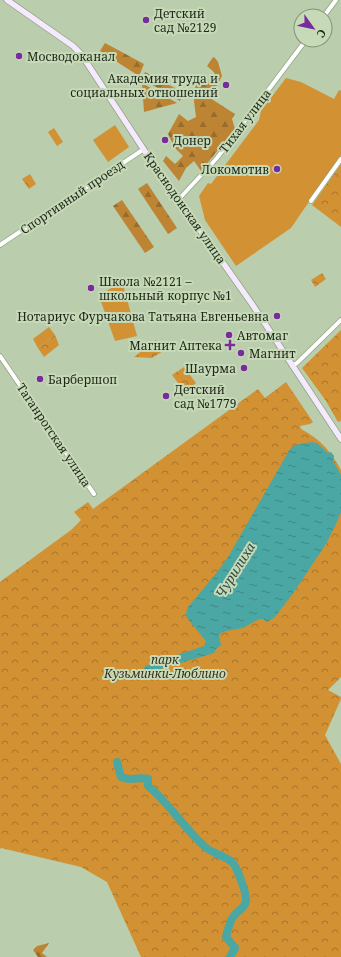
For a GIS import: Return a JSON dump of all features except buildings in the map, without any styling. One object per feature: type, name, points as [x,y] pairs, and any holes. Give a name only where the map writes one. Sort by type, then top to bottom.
[{"type":"main road","name":"Краснодонская улица","points":[[7,0],[78,50],[341,439]]},
{"type":"street","name":"Тихая улица","points":[[179,199],[217,158],[300,48]]},
{"type":"street","name":"Спортивный проезд","points":[[0,245],[144,149]]},
{"type":"street","points":[[311,201],[341,159]]},
{"type":"street","points":[[292,366],[297,363],[341,320]]},
{"type":"street","name":"Таганрогская улица","points":[[0,356],[94,494]]},
{"type":"green space","points":[[105,43],[144,64],[139,76],[100,51]]},
{"type":"green space","points":[[213,57],[218,62],[222,76],[210,98],[235,114],[232,119],[235,129],[201,171],[194,161],[186,168],[179,181],[163,161],[166,156],[175,164],[183,156],[175,148],[168,134],[179,114],[188,121],[196,117],[194,98],[195,87],[203,82],[210,82],[215,73],[207,66]]},
{"type":"green space","points":[[145,72],[184,93],[180,101],[142,79]]},
{"type":"green space","name":"Локомотив","points":[[286,78],[301,82],[334,99],[339,90],[341,91],[341,155],[291,228],[236,266],[205,220],[199,196],[208,183],[211,184],[259,120],[261,111]]},
{"type":"green space","points":[[142,83],[177,103],[144,112]]},
{"type":"green space","points":[[115,125],[129,147],[108,162],[93,140]]},
{"type":"green space","points":[[54,128],[63,142],[57,146],[48,132]]},
{"type":"green space","points":[[341,164],[341,227],[312,205]]},
{"type":"green space","points":[[30,174],[36,184],[29,189],[22,179]]},
{"type":"green space","points":[[147,183],[177,228],[168,234],[138,189]]},
{"type":"green space","points":[[122,200],[154,247],[145,253],[113,206]]},
{"type":"green space","points":[[322,273],[326,279],[315,287],[311,280]]},
{"type":"green space","points":[[122,281],[137,336],[115,341],[99,296]]},
{"type":"green space","points":[[49,327],[55,335],[38,348],[33,339]]},
{"type":"green space","points":[[341,330],[341,421],[338,422],[326,401],[302,368]]},
{"type":"green space","points":[[55,335],[59,345],[44,357],[38,348]]},
{"type":"green space","points":[[156,340],[163,351],[152,358],[134,357]]},
{"type":"green space","points":[[184,367],[196,383],[185,392],[172,375]]},
{"type":"green space","name":"парк Кузьминки-Люблино","points":[[286,382],[313,422],[300,426],[301,429],[314,437],[324,446],[341,470],[341,677],[328,690],[341,697],[341,699],[325,735],[341,764],[341,957],[141,957],[107,882],[81,867],[0,849],[0,582],[71,530],[81,520],[74,512],[88,502],[93,509],[258,389],[265,398]]},
{"type":"green space","points":[[49,943],[42,953],[47,957],[38,957],[33,950],[37,946]]},
{"type":"water","points":[[311,442],[317,443],[328,453],[331,452],[334,456],[333,461],[341,475],[341,512],[326,544],[294,592],[275,617],[267,622],[263,619],[259,619],[243,628],[221,633],[219,636],[221,645],[214,653],[147,673],[144,669],[145,666],[204,646],[206,641],[187,618],[186,613],[188,607],[228,557],[290,449],[295,445]]},
{"type":"waterway","name":"Чурилиха","points":[[117,762],[121,777],[129,779],[148,779],[148,786],[163,800],[197,839],[207,849],[230,860],[235,866],[243,887],[246,901],[244,906],[230,922],[226,937],[235,948],[230,957]]},
{"type":"place","name":"Детский сад №2129","points":[[146,20]]},
{"type":"place","name":"Мосводоканал","points":[[19,56]]},
{"type":"place","name":"Академия труда и социальных отношений","points":[[226,85]]},
{"type":"place","name":"Донер","points":[[165,140]]},
{"type":"place","name":"Локомотив","points":[[277,169]]},
{"type":"place","name":"Школа №2121 – школьный корпус №1","points":[[91,288]]},
{"type":"place","name":"Нотариус Фурчакова Татьяна Евгеньевна","points":[[277,316]]},
{"type":"place","name":"Автомаг","points":[[229,335]]},
{"type":"place","name":"Магнит Аптека","points":[[230,345]]},
{"type":"place","name":"Магнит","points":[[241,353]]},
{"type":"place","name":"Шаурма","points":[[244,368]]},
{"type":"place","name":"Барбершоп","points":[[40,379]]},
{"type":"place","name":"Детский сад №1779","points":[[166,396]]}]
